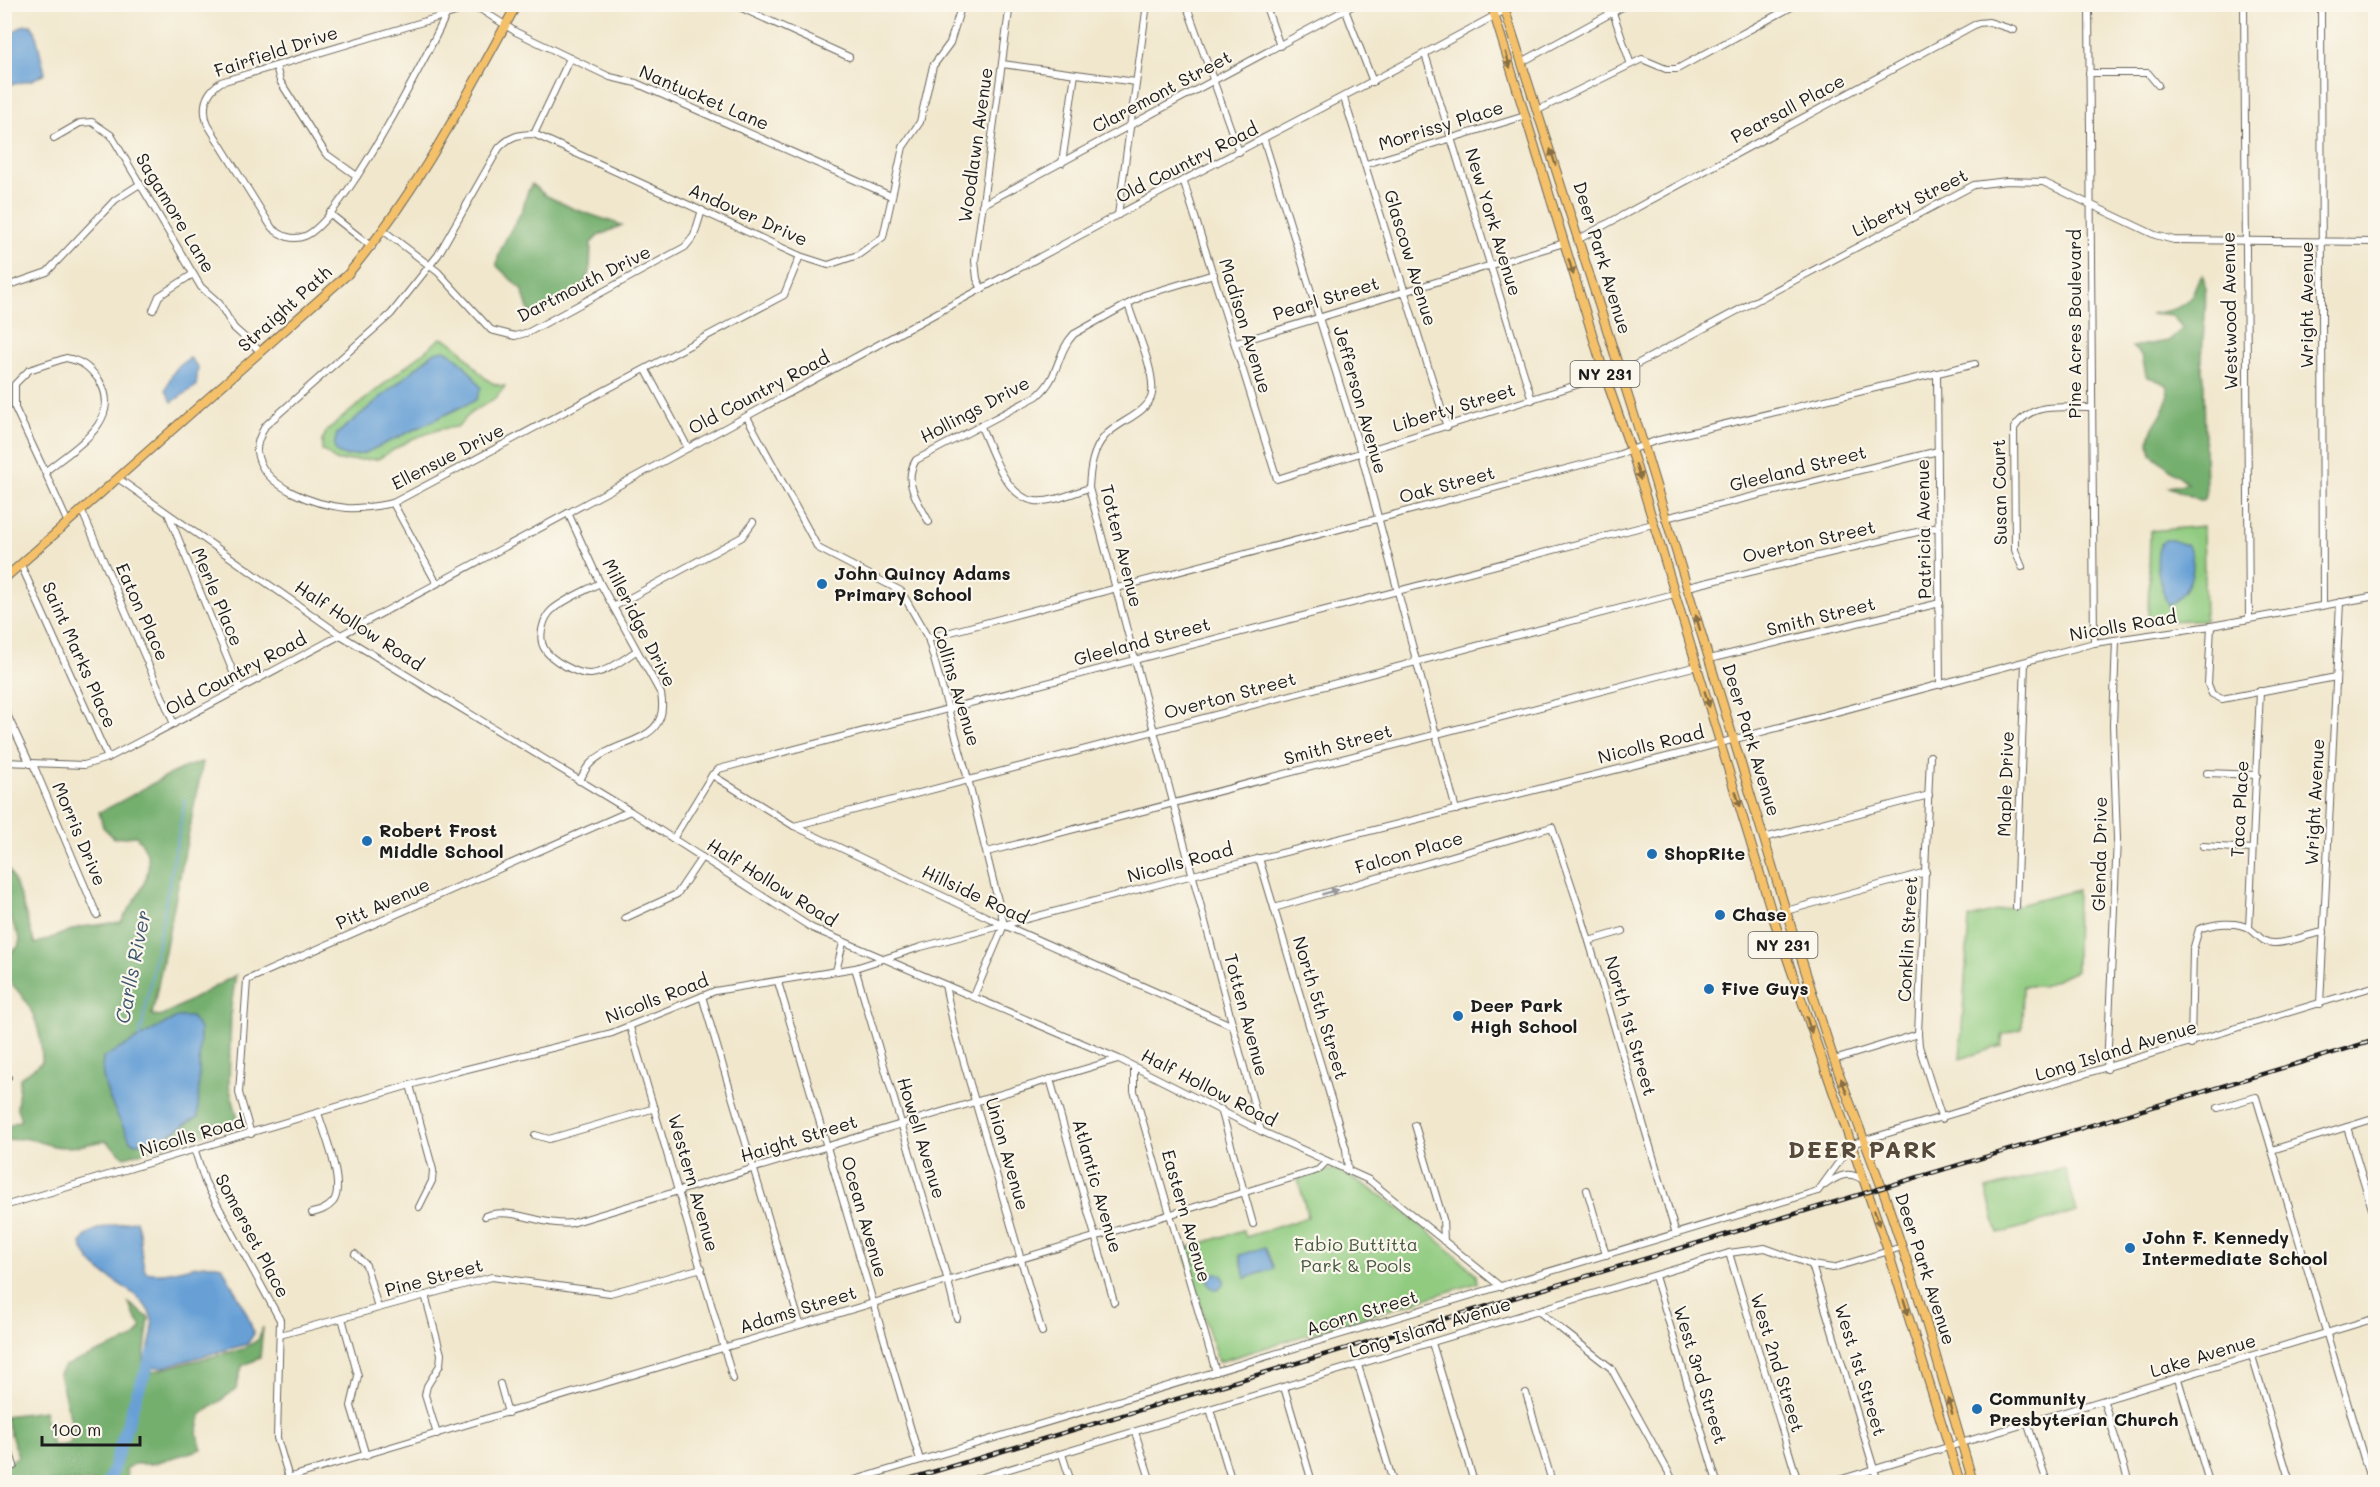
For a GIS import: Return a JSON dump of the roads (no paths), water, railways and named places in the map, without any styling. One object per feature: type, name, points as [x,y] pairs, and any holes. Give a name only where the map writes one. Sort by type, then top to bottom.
[{"type":"main road","name":"Straight Path","points":[[4,579],[348,274],[384,231],[421,176],[518,4]]},
{"type":"main road","name":"Deer Park Avenue","points":[[1491,4],[1605,376],[1632,450],[1674,594],[1821,1063],[1852,1144],[1888,1251],[1960,1482]]},
{"type":"main road","name":"Deer Park Avenue","points":[[1504,7],[1644,446],[1810,987],[1902,1247],[1973,1482]]},
{"type":"main road","points":[[1791,968],[1810,987]]},
{"type":"street","points":[[733,4],[849,57]]},
{"type":"street","name":"Andover Drive","points":[[534,134],[801,256],[828,265],[858,255],[883,237],[903,147],[920,122],[933,66],[950,44],[962,4]]},
{"type":"street","name":"Woodlawn Avenue","points":[[982,288],[977,279],[975,261],[1010,4]]},
{"type":"street","points":[[1118,215],[1147,6],[1121,4]]},
{"type":"street","points":[[1186,4],[1239,152]]},
{"type":"street","points":[[1265,4],[1280,46]]},
{"type":"street","name":"Claremont Street","points":[[982,205],[1280,46],[1344,7],[1356,4]]},
{"type":"street","name":"Old Country Road","points":[[4,762],[84,765],[108,758],[342,636],[436,582],[747,417],[1118,215],[1344,98],[1495,15],[1504,7],[1516,4]]},
{"type":"street","points":[[1610,4],[1630,62]]},
{"type":"street","points":[[1522,62],[1628,4]]},
{"type":"street","points":[[1538,110],[1630,62],[1642,59],[1666,69],[1677,69],[1797,4]]},
{"type":"street","name":"Pine Acres Boulevard","points":[[2089,4],[2090,408],[2094,643]]},
{"type":"street","name":"Westwood Avenue","points":[[2244,4],[2249,618]]},
{"type":"street","name":"Wright Avenue","points":[[2321,4],[2323,605]]},
{"type":"street","points":[[1344,7],[1373,82]]},
{"type":"street","name":"Fairfield Drive","points":[[446,15],[357,176],[329,213],[314,231],[304,237],[292,238],[281,235],[272,228],[203,113],[205,100],[212,88],[220,82],[276,66],[446,15],[470,8],[480,9],[506,26]]},
{"type":"street","name":"Pearsall Place","points":[[1579,239],[1978,23],[1989,22],[2014,30]]},
{"type":"street","name":"Nantucket Lane","points":[[506,26],[610,77],[636,83],[891,196]]},
{"type":"street","name":"New York Avenue","points":[[1425,54],[1532,400]]},
{"type":"street","points":[[430,266],[507,139],[520,134],[534,134],[570,58]]},
{"type":"street","points":[[1002,64],[1136,82]]},
{"type":"street","points":[[276,66],[280,81],[326,154],[357,176]]},
{"type":"street","points":[[2089,73],[2148,73],[2158,85]]},
{"type":"street","points":[[1062,163],[1075,74]]},
{"type":"street","name":"Glascow Avenue","points":[[1344,98],[1447,427]]},
{"type":"street","name":"Morrissy Place","points":[[1366,164],[1525,116]]},
{"type":"street","name":"Sagamore Lane","points":[[54,138],[80,123],[92,122],[103,127],[193,274],[219,303],[234,328],[261,351]]},
{"type":"street","name":"Jefferson Avenue","points":[[1264,140],[1361,453],[1456,810]]},
{"type":"street","name":"Liberty Street","points":[[1620,373],[1974,185],[2007,181],[2043,182],[2155,235],[2174,240],[2376,242]]},
{"type":"street","name":"Madison Avenue","points":[[1184,182],[1277,479]]},
{"type":"street","points":[[4,287],[47,272],[115,200],[140,184]]},
{"type":"street","name":"Dartmouth Drive","points":[[384,231],[430,266],[491,330],[515,336],[538,327],[685,247],[694,236],[702,210]]},
{"type":"street","points":[[329,213],[372,247]]},
{"type":"street","name":"Pearl Street","points":[[1236,343],[1564,243]]},
{"type":"street","name":"Ellensue Drive","points":[[430,266],[391,314],[265,426],[258,440],[257,452],[262,468],[289,490],[308,499],[348,508],[370,508],[393,503],[784,295],[801,256]]},
{"type":"street","points":[[153,310],[159,296],[193,274]]},
{"type":"street","name":"Hollings Drive","points":[[929,522],[909,483],[909,471],[916,459],[1037,396],[1048,386],[1067,341],[1074,334],[1144,295],[1214,274]]},
{"type":"street","name":"Totten Avenue","points":[[1128,304],[1152,379],[1152,396],[1146,407],[1119,423],[1103,437],[1094,453],[1089,488],[1262,1131]]},
{"type":"street","points":[[45,472],[103,422],[107,394],[87,365],[77,360],[66,358],[29,370],[15,384],[15,408],[68,524]]},
{"type":"street","name":"Oak Street","points":[[928,638],[1644,446],[1975,364]]},
{"type":"street","points":[[646,370],[688,448]]},
{"type":"street","name":"Patricia Avenue","points":[[1937,373],[1940,685]]},
{"type":"street","name":"Liberty Street","points":[[1277,479],[1605,376]]},
{"type":"street","name":"Susan Court","points":[[2022,567],[2014,550],[2014,428],[2022,416],[2038,408],[2090,408]]},
{"type":"street","name":"Collins Avenue","points":[[747,417],[818,548],[901,591],[928,638],[968,779],[1004,926]]},
{"type":"street","points":[[980,425],[1009,483],[1024,498],[1036,501],[1047,500],[1089,488]]},
{"type":"street","name":"Gleeland Street","points":[[1665,518],[1938,450]]},
{"type":"street","name":"Half Hollow Road","points":[[119,479],[342,636],[630,811],[812,928],[1119,1059],[1262,1131],[1348,1169],[1368,1180],[1501,1287]]},
{"type":"street","points":[[393,503],[436,582]]},
{"type":"street","name":"Eaton Place","points":[[82,512],[174,724]]},
{"type":"street","name":"Milleridge Drive","points":[[568,513],[600,583],[615,606],[636,651],[661,694],[663,707],[660,721],[653,731],[599,758],[590,765],[579,781]]},
{"type":"street","name":"Merle Place","points":[[168,515],[240,689]]},
{"type":"street","points":[[615,606],[742,537],[753,522]]},
{"type":"street","name":"Gleeland Street","points":[[712,775],[719,769],[1653,524]]},
{"type":"street","name":"Overton Street","points":[[1688,587],[1938,527]]},
{"type":"street","name":"Saint Marks Place","points":[[21,565],[108,758]]},
{"type":"street","points":[[600,583],[551,610],[543,624],[541,639],[544,649],[579,673],[590,674],[601,671],[636,651]]},
{"type":"street","name":"Overton Street","points":[[794,826],[1674,594]]},
{"type":"street","name":"Nicolls Road","points":[[4,1206],[195,1151],[410,1085],[630,1027],[702,996],[855,968],[1193,875],[1734,740],[2094,643],[2211,626],[2376,596]]},
{"type":"street","name":"Wright Avenue","points":[[2320,1004],[2340,602]]},
{"type":"street","name":"Smith Street","points":[[1709,659],[1940,603]]},
{"type":"street","points":[[2211,626],[2208,684],[2212,694],[2222,699],[2336,677]]},
{"type":"street","name":"Glenda Drive","points":[[2107,1069],[2118,839],[2114,725],[2115,640]]},
{"type":"street","name":"Maple Drive","points":[[2016,907],[2025,663]]},
{"type":"street","name":"Smith Street","points":[[987,852],[1697,666]]},
{"type":"street","name":"Taca Place","points":[[2249,928],[2260,691]]},
{"type":"street","name":"Morris Drive","points":[[4,708],[97,915]]},
{"type":"street","name":"Conklin Street","points":[[1930,756],[1918,1034],[1919,1046],[1942,1119]]},
{"type":"street","points":[[2206,773],[2257,775]]},
{"type":"street","points":[[673,839],[712,775]]},
{"type":"street","name":"Hillside Road","points":[[712,775],[794,826],[1004,926],[1233,1026]]},
{"type":"street","points":[[1764,838],[1929,795]]},
{"type":"street","name":"Pitt Avenue","points":[[251,1134],[239,1093],[247,980],[630,811]]},
{"type":"street","name":"Falcon Place","points":[[1274,908],[1552,827]]},
{"type":"street","name":"North 1st Street","points":[[1552,827],[1589,941],[1676,1234]]},
{"type":"street","points":[[2203,846],[2252,849]]},
{"type":"street","points":[[625,918],[677,894],[702,857]]},
{"type":"street","name":"North 5th Street","points":[[1259,858],[1346,1149],[1348,1169]]},
{"type":"street","points":[[1786,911],[1926,872]]},
{"type":"street","points":[[2191,1044],[2193,950],[2199,929],[2222,924],[2249,928],[2265,942],[2276,944],[2324,932]]},
{"type":"street","points":[[974,996],[1004,926]]},
{"type":"street","points":[[1589,941],[1623,931]]},
{"type":"street","points":[[836,971],[843,943]]},
{"type":"street","name":"Howell Avenue","points":[[855,968],[957,1318]]},
{"type":"street","name":"Ocean Avenue","points":[[778,982],[920,1460]]},
{"type":"street","name":"Union Avenue","points":[[945,985],[948,1005],[1042,1332]]},
{"type":"street","name":"Long Island Avenue","points":[[1864,1141],[2191,1044],[2376,986]]},
{"type":"street","points":[[702,996],[800,1324]]},
{"type":"street","name":"Western Avenue","points":[[630,1027],[734,1379]]},
{"type":"street","points":[[1834,1060],[1918,1034]]},
{"type":"street","name":"Haight Street","points":[[486,1216],[504,1213],[560,1225],[1119,1059]]},
{"type":"street","name":"Eastern Avenue","points":[[1134,1067],[1134,1091],[1216,1372]]},
{"type":"street","points":[[4,1070],[6,1077]]},
{"type":"street","name":"Atlantic Avenue","points":[[1050,1079],[1114,1302]]},
{"type":"street","points":[[410,1085],[433,1170],[432,1181],[419,1207]]},
{"type":"street","points":[[2218,1108],[2256,1097],[2371,1482]]},
{"type":"street","points":[[535,1135],[549,1138],[655,1108]]},
{"type":"street","points":[[1221,1109],[1253,1224]]},
{"type":"street","points":[[312,1213],[325,1209],[335,1200],[337,1188],[335,1167],[318,1113]]},
{"type":"street","points":[[2272,1150],[2376,1118]]},
{"type":"street","points":[[1415,1125],[1443,1219],[1444,1241]]},
{"type":"street","points":[[2347,1127],[2376,1222]]},
{"type":"street","points":[[1818,1191],[1852,1144],[1864,1141]]},
{"type":"street","name":"Somerset Place","points":[[195,1151],[204,1182],[280,1320],[277,1438],[289,1478]]},
{"type":"street","name":"Adams Street","points":[[274,1482],[1318,1170],[1327,1161]]},
{"type":"street","name":"Acorn Street","points":[[848,1482],[1818,1191],[1843,1175],[1855,1175],[1864,1181]]},
{"type":"street","points":[[1587,1190],[1606,1255]]},
{"type":"street","name":"Long Island Avenue","points":[[966,1482],[1729,1253],[1765,1248],[1812,1266],[1833,1268],[1902,1247]]},
{"type":"street","name":"West 2nd Street","points":[[1729,1253],[1798,1482]]},
{"type":"street","points":[[355,1254],[366,1264],[378,1308]]},
{"type":"street","name":"West 1st Street","points":[[1812,1266],[1878,1482]]},
{"type":"street","name":"Pine Street","points":[[280,1335],[492,1277],[610,1293],[702,1268]]},
{"type":"street","name":"West 3rd Street","points":[[1655,1276],[1717,1482]]},
{"type":"street","points":[[425,1295],[441,1354],[440,1365],[427,1386],[425,1395],[437,1434]]},
{"type":"street","points":[[1538,1311],[1611,1368],[1674,1482]]},
{"type":"street","points":[[342,1318],[358,1376],[351,1406],[366,1456]]},
{"type":"street","name":"Lake Avenue","points":[[1832,1482],[2028,1425],[2376,1318]]},
{"type":"street","points":[[1432,1343],[1474,1482]]},
{"type":"street","points":[[2252,1356],[2290,1482]]},
{"type":"street","points":[[1358,1365],[1393,1482]]},
{"type":"street","points":[[2178,1379],[2209,1482]]},
{"type":"street","points":[[500,1384],[508,1413]]},
{"type":"street","points":[[1284,1388],[1312,1482]]},
{"type":"street","points":[[1526,1393],[1552,1482]]},
{"type":"street","points":[[2104,1402],[2129,1482]]},
{"type":"street","points":[[1210,1409],[1232,1482]]},
{"type":"street","points":[[2028,1425],[2047,1482]]},
{"type":"street","points":[[1135,1432],[1151,1482]]},
{"type":"street","points":[[4,1434],[14,1466]]},
{"type":"street","points":[[1062,1454],[1071,1482]]},
{"type":"street","points":[[992,1475],[994,1482]]},
{"type":"water","points":[[25,25],[31,25],[35,31],[45,73],[32,80],[5,86],[5,36]]},
{"type":"water","points":[[444,350],[460,361],[478,383],[481,388],[476,400],[363,454],[345,456],[337,453],[334,446],[337,434],[435,352]]},
{"type":"water","points":[[190,358],[198,367],[196,386],[172,402],[166,390],[169,380],[174,371]]},
{"type":"water","points":[[2165,540],[2188,546],[2193,563],[2187,587],[2168,606],[2160,582],[2157,562],[2160,546]]},
{"type":"water","points":[[177,1017],[191,1017],[200,1029],[198,1117],[166,1136],[150,1142],[131,1142],[106,1090],[102,1068],[103,1058]]},
{"type":"water","points":[[136,1220],[146,1272],[165,1273],[203,1265],[222,1266],[247,1314],[254,1334],[247,1344],[163,1367],[148,1367],[151,1316],[136,1296],[94,1265],[86,1255],[81,1243],[91,1232],[98,1229]]},
{"type":"water","points":[[1265,1247],[1274,1269],[1245,1278],[1240,1255]]},
{"type":"water","points":[[1216,1273],[1222,1275],[1224,1281],[1222,1287],[1216,1289],[1210,1287],[1208,1281],[1210,1275]]},
{"type":"waterway","name":"Carlls River","points":[[139,1042],[185,800]]},
{"type":"waterway","name":"Carlls River","points":[[109,1482],[137,1393],[153,1353]]},
{"type":"railway","points":[[899,1482],[2376,1040]]},
{"type":"place","name":"John Quincy Adams Primary School","points":[[822,584]]},
{"type":"place","name":"Robert Frost Middle School","points":[[367,841]]},
{"type":"place","name":"ShopRite","points":[[1652,854]]},
{"type":"place","name":"Chase","points":[[1720,915]]},
{"type":"place","name":"Five Guys","points":[[1709,989]]},
{"type":"place","name":"Deer Park High School","points":[[1458,1016]]},
{"type":"place","name":"John F. Kennedy Intermediate School","points":[[2130,1248]]},
{"type":"place","name":"Community Presbyterian Church","points":[[1977,1409]]},
{"type":"district","name":"DEER PARK","points":[[1863,1150]]},
{"type":"park label","name":"Fabio Buttitta Park & Pools","points":[[1356,1255]]}]
